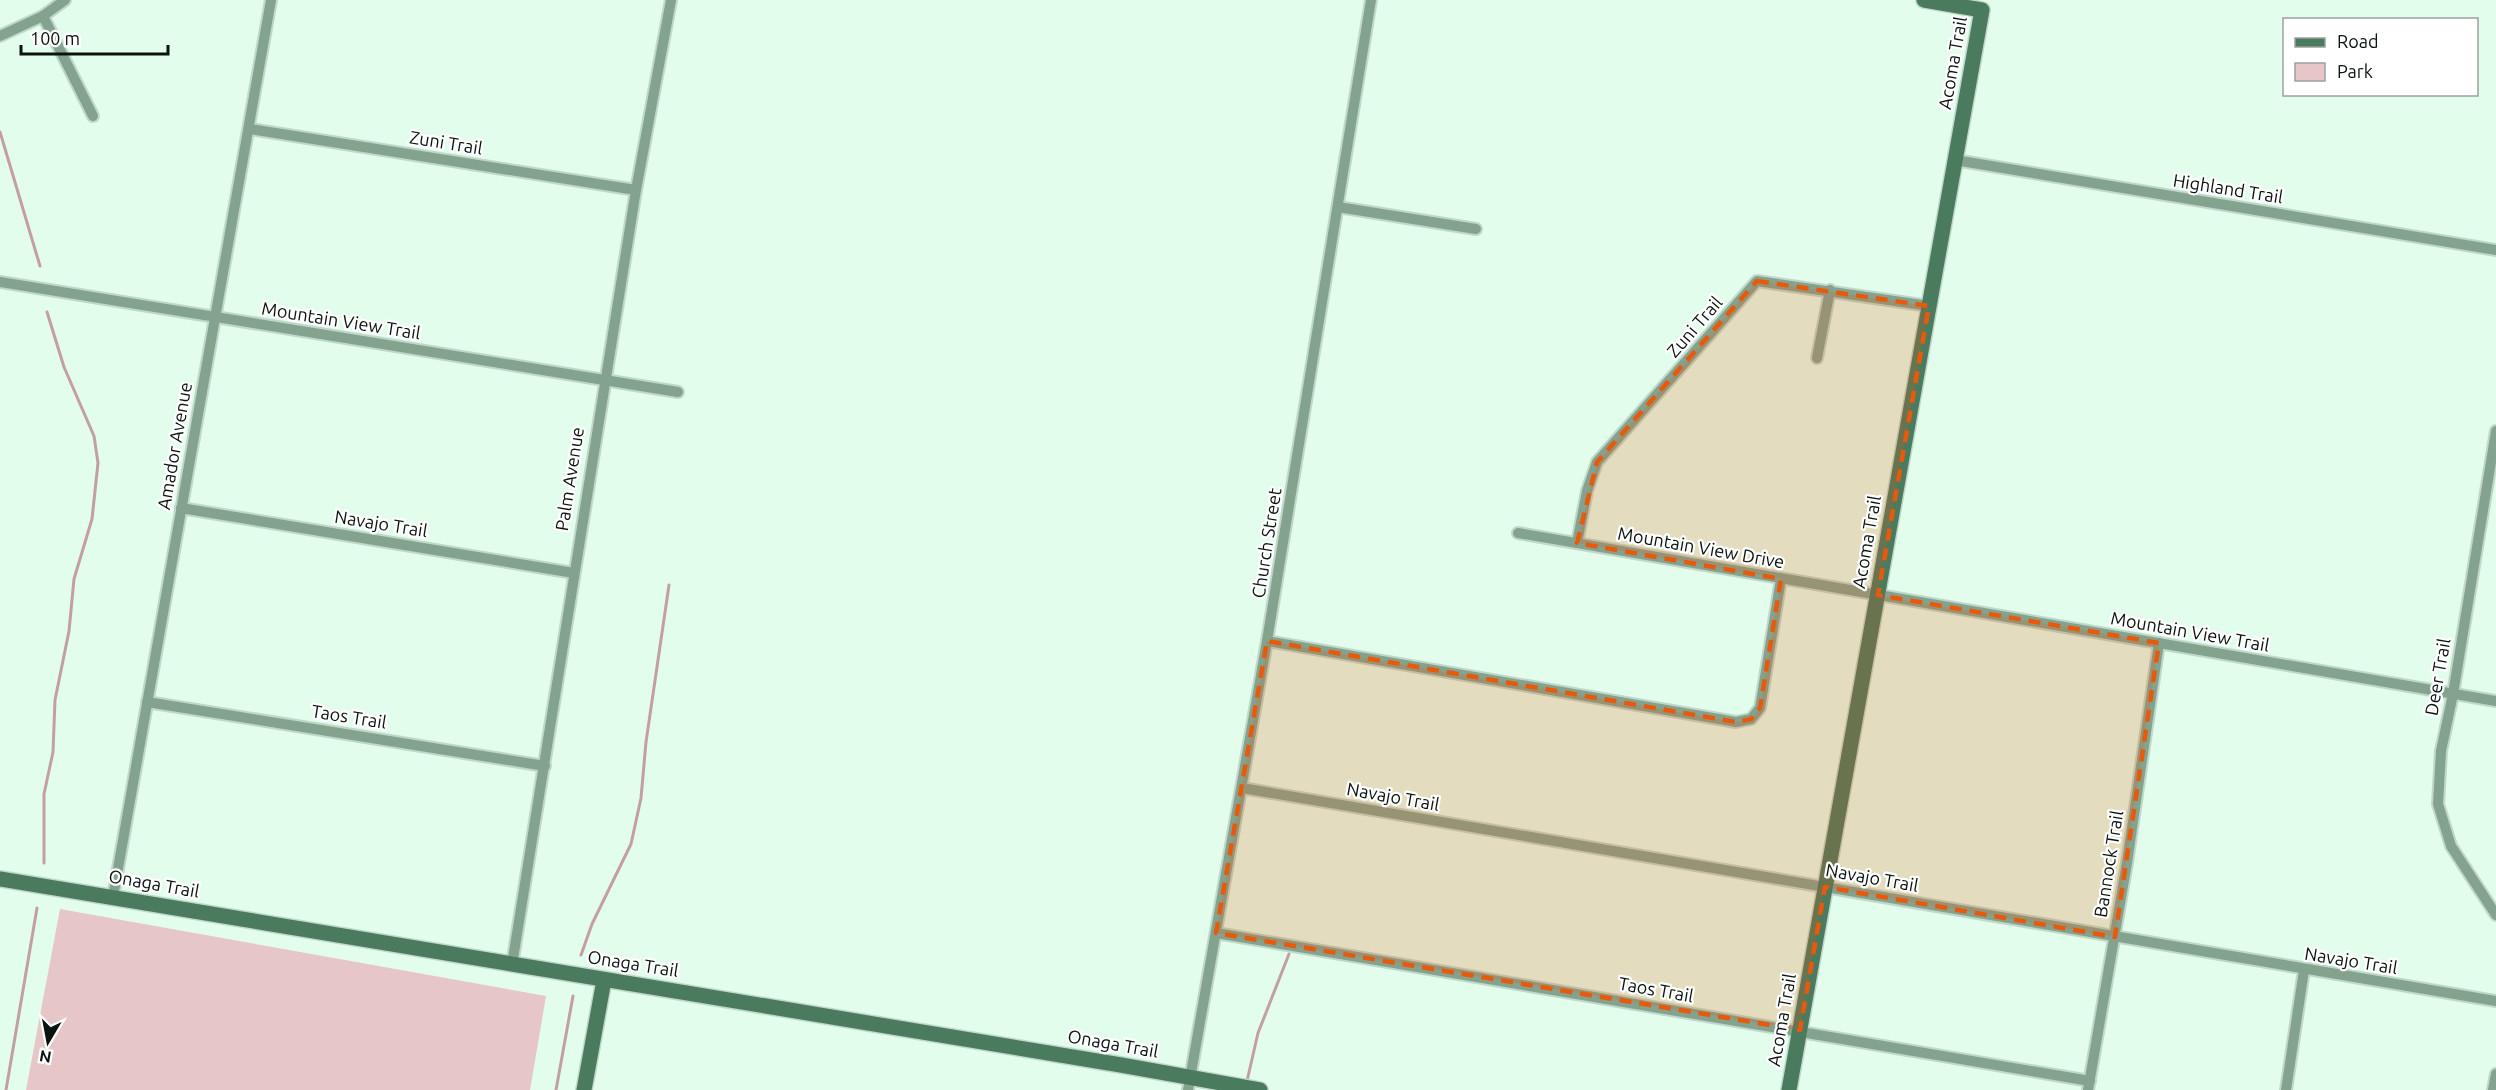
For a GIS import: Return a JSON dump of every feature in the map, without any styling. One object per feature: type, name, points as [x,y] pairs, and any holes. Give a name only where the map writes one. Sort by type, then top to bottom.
[{"type":"street","points":[[0,36],[43,16],[65,0]]},
{"type":"street","name":"Amador Avenue","points":[[113,897],[213,317],[250,129],[271,0]]},
{"type":"street","name":"Palm Avenue","points":[[512,964],[636,190],[671,0]]},
{"type":"street","name":"Church Street","points":[[1190,1084],[1267,641],[1371,0]]},
{"type":"street","points":[[1924,0],[1983,5]]},
{"type":"street","name":"Acoma Trail","points":[[1789,1090],[1983,5]]},
{"type":"street","points":[[43,16],[93,116]]},
{"type":"street","name":"Zuni Trail","points":[[250,129],[636,190]]},
{"type":"street","name":"Highland Trail","points":[[1955,160],[2496,250]]},
{"type":"street","points":[[1338,207],[1476,229]]},
{"type":"street","name":"Zuni Trail","points":[[1577,543],[1587,491],[1597,462],[1757,281],[1929,306]]},
{"type":"street","name":"Mountain View Trail","points":[[0,282],[678,392]]},
{"type":"street","points":[[1817,358],[1830,290]]},
{"type":"street","name":"Deer Trail","points":[[2496,431],[2441,751],[2438,804],[2451,846],[2496,915]]},
{"type":"street","name":"Navajo Trail","points":[[181,508],[574,573]]},
{"type":"street","name":"Mountain View Drive","points":[[1518,533],[1878,595]]},
{"type":"street","points":[[1267,641],[1736,722],[1751,719],[1760,708],[1781,579]]},
{"type":"street","name":"Mountain View Trail","points":[[1878,595],[2496,701]]},
{"type":"street","name":"Bannock Trail","points":[[2089,1085],[2115,937],[2159,643]]},
{"type":"street","name":"Taos Trail","points":[[147,702],[545,766]]},
{"type":"street","name":"Navajo Trail","points":[[1242,788],[2496,1002]]},
{"type":"street","name":"Onaga Trail","points":[[0,879],[512,964],[1190,1084],[1260,1090]]},
{"type":"street","name":"Taos Trail","points":[[1216,933],[1800,1030],[2089,1085]]},
{"type":"street","points":[[2286,1090],[2304,970]]},
{"type":"street","points":[[584,1090],[604,980]]},
{"type":"street","points":[[2493,1090],[2496,1074]]},
{"type":"highlighted area","points":[[1757,281],[1929,306],[1878,595],[2159,643],[2115,937],[1825,887],[1800,1030],[1216,933],[1267,641],[1736,722],[1751,719],[1760,708],[1781,579],[1577,543],[1597,462]]},
{"type":"green space","points":[[60,909],[546,996],[530,1090],[26,1090]]},
{"type":"waterway","points":[[0,132],[40,266]]},
{"type":"waterway","points":[[44,863],[44,794],[53,752],[55,700],[69,631],[74,579],[92,519],[98,463],[94,436],[64,367],[47,312]]},
{"type":"waterway","points":[[581,955],[592,924],[631,844],[641,798],[646,742],[669,585]]},
{"type":"waterway","points":[[6,1090],[37,908]]},
{"type":"waterway","points":[[1247,1081],[1258,1033],[1289,954]]},
{"type":"waterway","points":[[556,1090],[573,996]]}]
